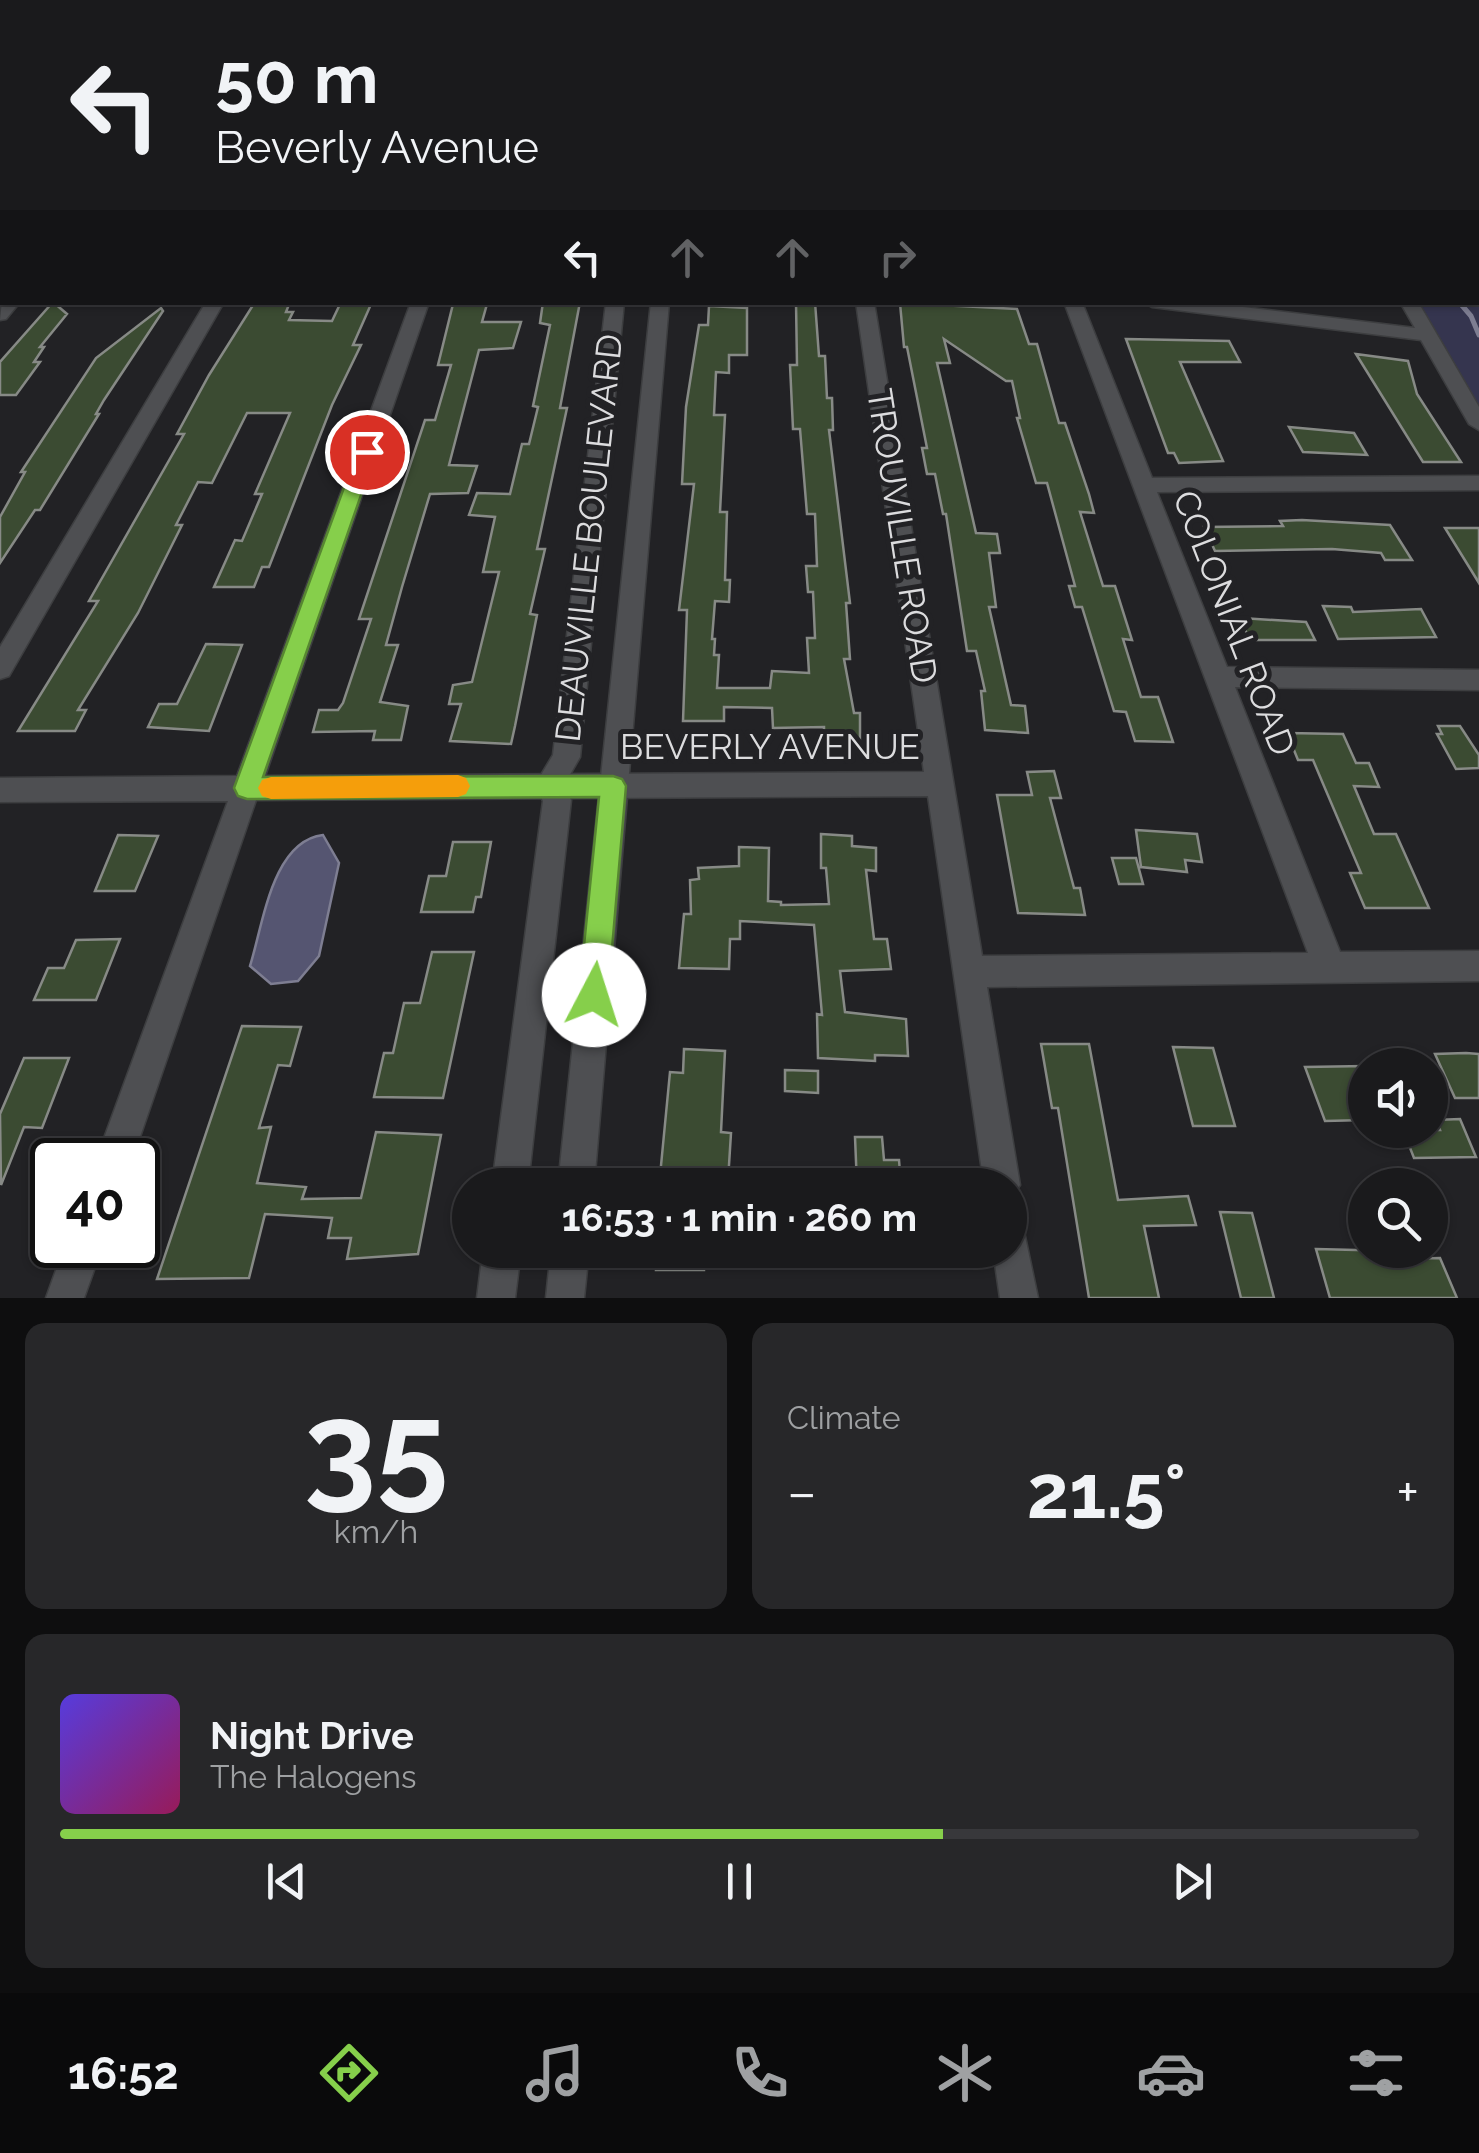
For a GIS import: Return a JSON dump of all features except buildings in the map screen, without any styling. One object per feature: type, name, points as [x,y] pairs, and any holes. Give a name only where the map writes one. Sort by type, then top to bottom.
[{"type":"street","points":[[0,669],[213,305]]},
{"type":"street","points":[[122,1138],[419,305]]},
{"type":"street","name":"DEAUVILLE BOULEVARD","points":[[512,1168],[557,800],[548,785],[566,756],[616,305]]},
{"type":"street","name":"DEAUVILLE BOULEVARD","points":[[578,1168],[660,305]]},
{"type":"street","name":"TROUVILLE ROAD","points":[[865,305],[999,1168]]},
{"type":"street","name":"COLONIAL ROAD","points":[[1074,305],[1330,968]]},
{"type":"street","points":[[1177,305],[1429,335]]},
{"type":"street","points":[[1411,305],[1479,424]]},
{"type":"street","points":[[1142,485],[1479,483]]},
{"type":"street","points":[[1218,677],[1479,680]]},
{"type":"street","name":"BEVERLY AVENUE","points":[[0,790],[940,784]]},
{"type":"street","points":[[969,972],[1479,966]]},
{"type":"street","points":[[65,1298],[76,1268]]},
{"type":"street","points":[[496,1298],[500,1268]]},
{"type":"street","points":[[565,1298],[568,1268]]},
{"type":"street","points":[[1014,1268],[1019,1298]]},
{"type":"shaded area","points":[[1415,305],[1479,305],[1479,414]]},
{"type":"shaded area","points":[[323,835],[339,863],[319,956],[298,981],[271,984],[250,966],[272,887],[292,852]]},
{"type":"waterway","points":[[1462,305],[1479,335]]},
{"type":"slow traffic","points":[[271,788],[458,786]]},
{"type":"route","points":[[367,452],[247,788],[613,786],[594,995]]}]
